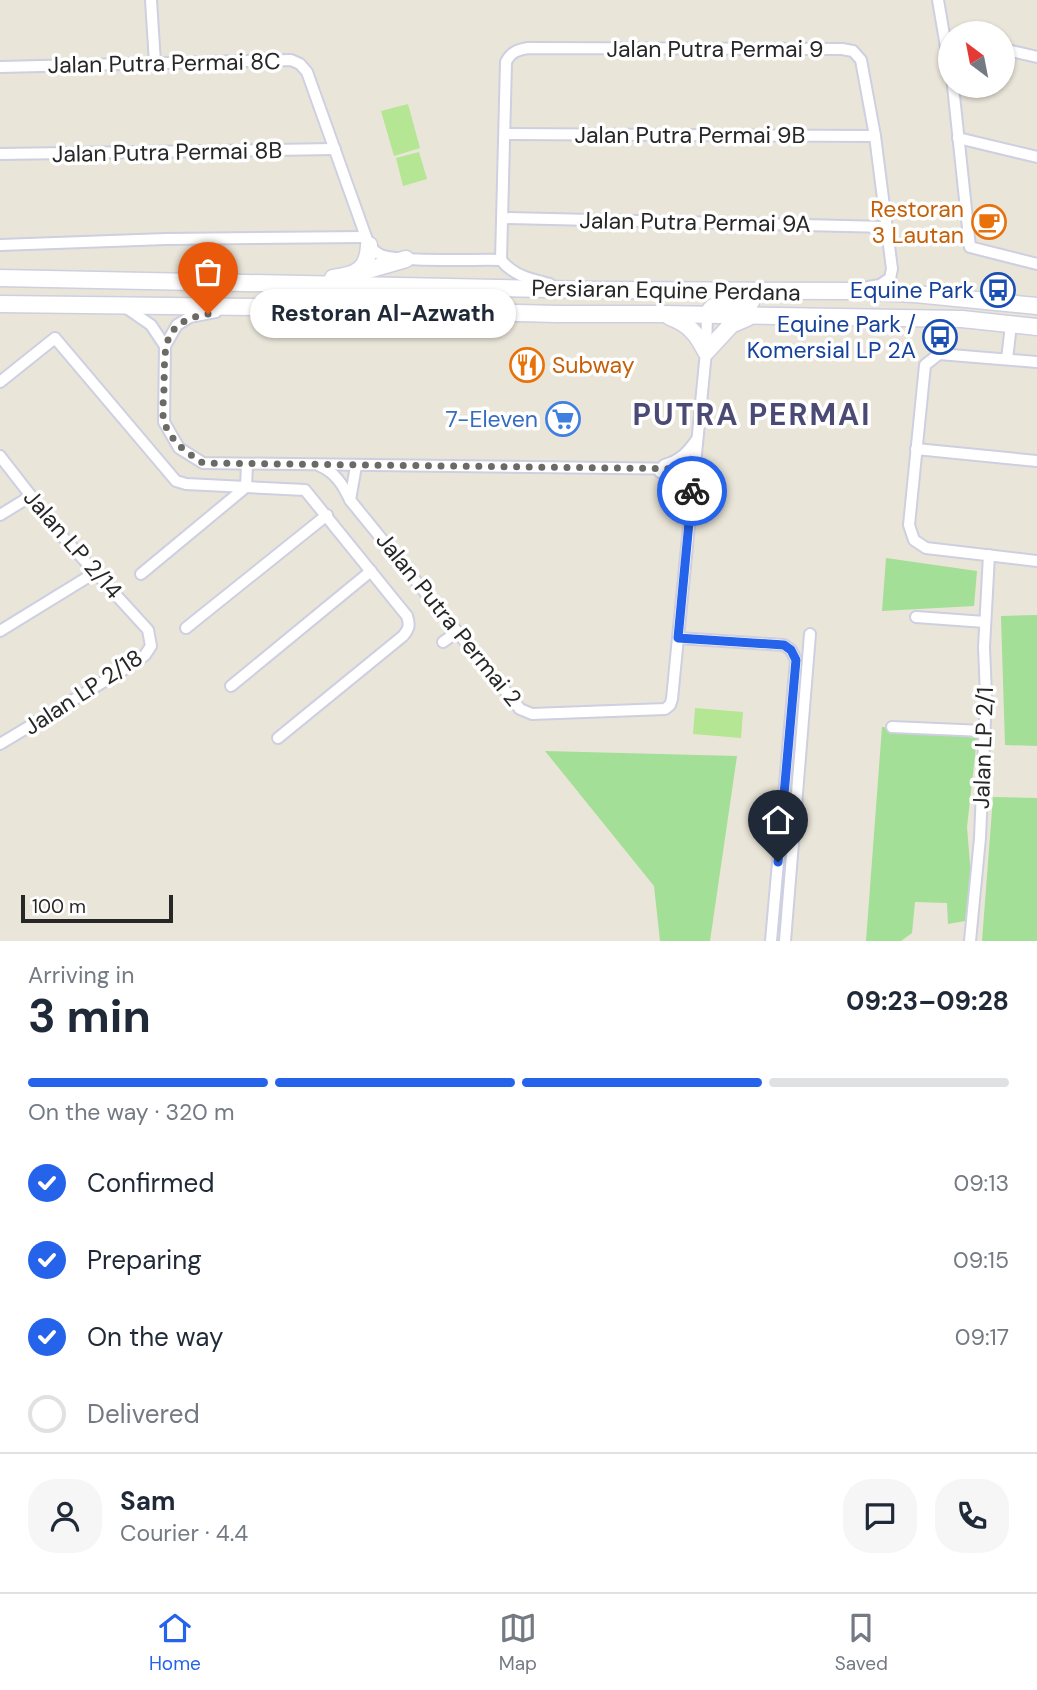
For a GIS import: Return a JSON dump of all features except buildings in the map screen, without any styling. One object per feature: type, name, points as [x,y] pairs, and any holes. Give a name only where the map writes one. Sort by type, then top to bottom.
[{"type":"street","points":[[151,0],[155,63]]},
{"type":"street","points":[[938,0],[943,21]]},
{"type":"street","name":"Jalan Putra Permai 9","points":[[501,260],[506,62],[516,50],[828,49],[853,51],[861,60],[875,136],[892,270]]},
{"type":"street","points":[[1015,52],[1037,57]]},
{"type":"street","name":"Jalan Putra Permai 8C","points":[[0,67],[291,60],[300,64],[307,72],[368,241]]},
{"type":"street","points":[[954,98],[970,247],[1037,264]]},
{"type":"street","name":"Jalan Putra Permai 9B","points":[[505,134],[875,136]]},
{"type":"street","points":[[958,138],[1037,157]]},
{"type":"street","name":"Jalan Putra Permai 8B","points":[[0,154],[335,149]]},
{"type":"street","name":"Jalan Putra Permai 9A","points":[[503,218],[887,227]]},
{"type":"street","points":[[0,245],[166,239],[368,241]]},
{"type":"street","points":[[368,241],[376,253],[386,257],[501,260],[520,277],[567,289]]},
{"type":"street","points":[[352,275],[369,257],[368,241]]},
{"type":"street","points":[[289,284],[352,275],[406,259]]},
{"type":"street","points":[[599,290],[633,298],[691,300],[701,306],[707,315],[711,307],[721,302],[783,302],[880,285],[890,278],[892,270]]},
{"type":"street","points":[[892,270],[903,285],[915,294]]},
{"type":"street","name":"Persiaran Equine Perdana","points":[[0,278],[599,290],[845,291],[915,294],[1037,306]]},
{"type":"street","name":"Persiaran Equine Perdana","points":[[0,304],[962,319],[1037,327]]},
{"type":"street","points":[[123,305],[151,325],[165,346]]},
{"type":"street","points":[[253,306],[190,317],[177,325],[165,346],[163,422],[179,448],[203,463],[694,469]]},
{"type":"street","points":[[662,314],[684,323],[698,336],[706,352],[731,325],[752,315]]},
{"type":"street","name":"Jalan Putra Permai 2","points":[[320,466],[330,470],[350,499],[514,703],[526,713],[665,709],[672,699],[706,352],[707,315]]},
{"type":"street","points":[[1007,359],[1012,325]]},
{"type":"street","points":[[0,382],[55,338],[176,481],[186,484],[305,490],[407,616],[408,630],[278,738]]},
{"type":"street","points":[[1037,362],[939,354],[929,360],[923,371],[909,524],[914,540],[926,548],[1037,561]]},
{"type":"street","points":[[651,468],[675,462],[689,451],[697,438]]},
{"type":"street","points":[[916,449],[1037,461]]},
{"type":"street","name":"Jalan LP 2/14","points":[[0,456],[63,537],[148,630]]},
{"type":"street","points":[[141,574],[246,487],[247,464]]},
{"type":"street","points":[[350,499],[356,466]]},
{"type":"street","points":[[651,468],[672,475],[682,485],[691,506]]},
{"type":"street","points":[[0,515],[31,496]]},
{"type":"street","points":[[186,628],[327,515]]},
{"type":"street","name":"Jalan LP 2/1","points":[[970,941],[980,838],[989,555]]},
{"type":"street","points":[[231,686],[371,571]]},
{"type":"street","points":[[0,631],[96,572]]},
{"type":"street","points":[[915,617],[985,622]]},
{"type":"street","name":"Jalan LP 2/18","points":[[0,744],[145,655],[151,646],[148,630]]},
{"type":"street","points":[[443,642],[457,632]]},
{"type":"street","points":[[785,941],[810,634]]},
{"type":"street","points":[[678,638],[784,645],[791,650],[796,660],[771,941]]},
{"type":"street","points":[[892,727],[984,732]]},
{"type":"green space","points":[[408,104],[420,148],[394,156],[381,111]]},
{"type":"green space","points":[[419,152],[427,179],[403,186],[396,158]]},
{"type":"green space","points":[[886,558],[977,571],[974,606],[882,611]]},
{"type":"green space","points":[[1037,615],[1037,746],[1005,745],[1001,616]]},
{"type":"green space","points":[[695,708],[743,712],[741,738],[693,734]]},
{"type":"green space","points":[[882,727],[977,738],[967,827],[971,876],[965,921],[948,924],[947,903],[915,902],[912,933],[901,941],[866,941]]},
{"type":"green space","points":[[545,751],[737,756],[710,941],[660,941],[654,886]]},
{"type":"green space","points":[[993,797],[1037,798],[1037,941],[982,941]]},
{"type":"way so far","points":[[208,314],[190,317],[177,325],[165,346],[163,422],[179,448],[203,463],[694,469],[692,491]]},
{"type":"place","name":"Restoran 3 Lautan","points":[[989,222]]},
{"type":"place","name":"Equine Park","points":[[998,290]]},
{"type":"place","name":"Restoran Al-Azwath","points":[[208,314]]},
{"type":"place","name":"Equine Park / Komersial LP 2A","points":[[940,337]]},
{"type":"place","name":"Subway","points":[[527,365]]},
{"type":"place","name":"7-Eleven","points":[[563,419]]},
{"type":"district","name":"PUTRA PERMAI","points":[[752,414]]},
{"type":"route","points":[[692,491],[678,638],[784,645],[788,646],[796,660],[778,862]]}]
